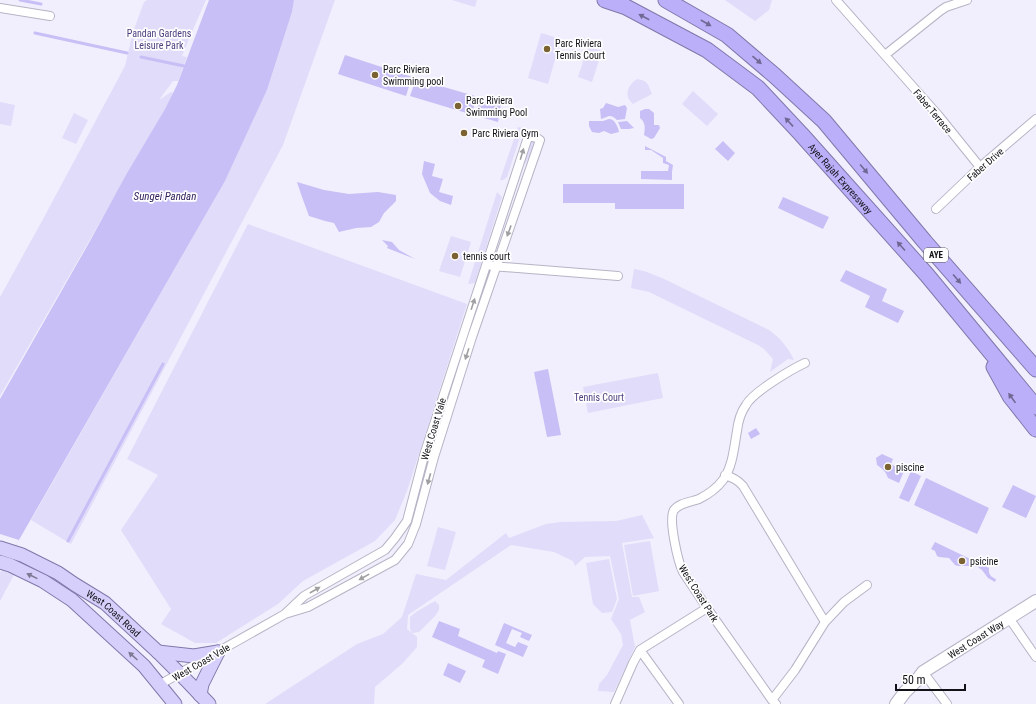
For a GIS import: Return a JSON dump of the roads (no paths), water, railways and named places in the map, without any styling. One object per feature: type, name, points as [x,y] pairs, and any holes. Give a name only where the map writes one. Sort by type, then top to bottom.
[{"type":"highway","name":"Ayer Rajah Expressway","points":[[605,0],[626,7],[707,50],[758,88],[806,139],[927,275],[1036,408]]},
{"type":"highway","name":"AYE","points":[[666,0],[727,35],[774,75],[824,121],[925,242],[1036,369]]},
{"type":"highway","points":[[976,334],[1010,396],[1036,429]]},
{"type":"main road","name":"West Coast Road","points":[[0,548],[17,553],[58,573],[105,604],[158,652],[204,699]]},
{"type":"main road","name":"West Coast Road","points":[[5,563],[43,581],[72,600],[144,666],[175,704]]},
{"type":"main road","points":[[158,652],[194,656],[218,652]]},
{"type":"main road","points":[[204,699],[202,684],[218,652]]},
{"type":"street","name":"Faber Terrace","points":[[836,0],[938,115],[980,167]]},
{"type":"street","points":[[885,55],[940,11],[946,7],[967,0]]},
{"type":"street","points":[[0,8],[50,16]]},
{"type":"street","name":"Faber Drive","points":[[936,209],[980,167],[1036,119]]},
{"type":"street","name":"West Coast Vale","points":[[159,685],[285,614],[308,607],[395,560],[408,544],[416,524],[434,457],[496,266],[522,195],[540,140],[539,139],[528,137],[425,452],[406,521],[385,550],[304,596],[285,614]]},
{"type":"street","points":[[511,191],[522,195]]},
{"type":"street","points":[[485,266],[618,276]]},
{"type":"street","name":"West Coast Park","points":[[805,363],[756,393],[746,404],[737,428],[732,459],[722,481],[707,494],[678,506],[674,510],[672,523],[680,565],[707,608],[774,702],[825,622],[844,602],[867,585]]},
{"type":"street","points":[[725,475],[732,477],[743,486],[825,622]]},
{"type":"street","name":"West Coast Way","points":[[1011,621],[1036,600]]},
{"type":"street","points":[[615,704],[632,663],[640,650],[707,608]]},
{"type":"street","name":"West Coast Way","points":[[896,704],[905,692],[922,676],[1011,621],[1036,608]]},
{"type":"street","points":[[1011,621],[1036,657]]},
{"type":"street","points":[[640,650],[679,704]]},
{"type":"street","points":[[922,676],[947,704]]},
{"type":"water","name":"Sungei Pandan","points":[[209,0],[294,0],[292,12],[267,90],[225,181],[0,573],[0,399],[126,175],[165,109],[177,85]]},
{"type":"water","name":"Parc Riviera Swimming pool","points":[[345,55],[412,77],[406,96],[338,74]]},
{"type":"water","name":"Parc Riviera Swimming Pool","points":[[416,79],[475,96],[473,115],[410,96]]},
{"type":"water","points":[[478,97],[501,104],[498,122],[477,116]]},
{"type":"water","points":[[606,103],[618,107],[625,105],[627,108],[625,119],[617,120],[611,116],[601,119],[600,109],[603,108]]},
{"type":"water","points":[[649,109],[654,113],[654,125],[659,125],[660,128],[654,138],[651,139],[644,135],[645,128],[640,118],[640,111]]},
{"type":"water","points":[[609,119],[615,122],[619,132],[611,134],[604,131],[599,133],[592,132],[589,126],[589,121],[603,121]]},
{"type":"water","points":[[627,121],[634,128],[621,129],[618,122]]},
{"type":"water","points":[[723,141],[735,153],[728,161],[715,149]]},
{"type":"water","points":[[645,146],[666,157],[666,161],[673,165],[672,180],[641,179],[641,171],[668,171],[669,165],[663,163],[663,158],[651,150],[645,150]]},
{"type":"water","points":[[424,161],[435,164],[432,176],[443,179],[439,192],[453,196],[451,205],[440,201],[430,193],[422,174]]},
{"type":"water","points":[[297,182],[324,190],[349,194],[378,192],[396,195],[396,201],[384,213],[379,222],[371,227],[356,228],[339,232],[334,223],[309,216]]},
{"type":"water","points":[[563,184],[684,184],[684,209],[615,209],[615,203],[563,203]]},
{"type":"water","points":[[783,197],[829,217],[823,229],[778,208]]},
{"type":"water","points":[[382,240],[392,242],[399,250],[415,259],[387,248],[388,246]]},
{"type":"water","points":[[846,270],[887,289],[882,301],[904,311],[898,323],[865,307],[870,296],[840,281]]},
{"type":"water","points":[[548,369],[561,435],[547,437],[534,372]]},
{"type":"water","points":[[756,428],[760,434],[751,439],[748,433]]},
{"type":"water","name":"piscine","points":[[882,454],[893,459],[891,464],[904,471],[899,483],[888,478],[884,471],[877,465],[876,458]]},
{"type":"water","points":[[911,471],[921,476],[909,502],[899,498]]},
{"type":"water","points":[[926,478],[989,508],[977,534],[914,505]]},
{"type":"water","points":[[1013,485],[1036,496],[1026,518],[1002,507]]},
{"type":"water","name":"psicine","points":[[935,542],[989,568],[990,575],[996,579],[995,582],[988,578],[978,567],[958,566],[955,565],[949,558],[937,556],[935,551],[931,549]]},
{"type":"water","points":[[439,621],[460,629],[458,636],[497,653],[498,651],[506,654],[498,674],[482,667],[485,660],[432,637]]},
{"type":"water","points":[[504,623],[532,635],[529,641],[520,637],[522,633],[512,629],[506,643],[515,647],[518,642],[528,646],[523,657],[495,645]]},
{"type":"water","points":[[448,663],[466,671],[460,683],[443,675]]},
{"type":"waterway","points":[[20,0],[41,4]]},
{"type":"waterway","points":[[35,33],[127,53]]},
{"type":"waterway","points":[[141,57],[184,66]]},
{"type":"waterway","points":[[68,541],[163,364]]},
{"type":"place","name":"Parc Riviera Tennis Court","points":[[547,49]]},
{"type":"place","name":"Parc Riviera Swimming pool","points":[[375,75]]},
{"type":"place","name":"Parc Riviera Swimming Pool","points":[[458,106]]},
{"type":"place","name":"Parc Riviera Gym","points":[[464,133]]},
{"type":"place","name":"tennis court","points":[[455,256]]},
{"type":"place","name":"piscine","points":[[888,467]]},
{"type":"place","name":"psicine","points":[[962,561]]},
{"type":"park label","name":"Pandan Gardens Leisure Park","points":[[159,38]]},
{"type":"park label","name":"Tennis Court","points":[[599,397]]}]
